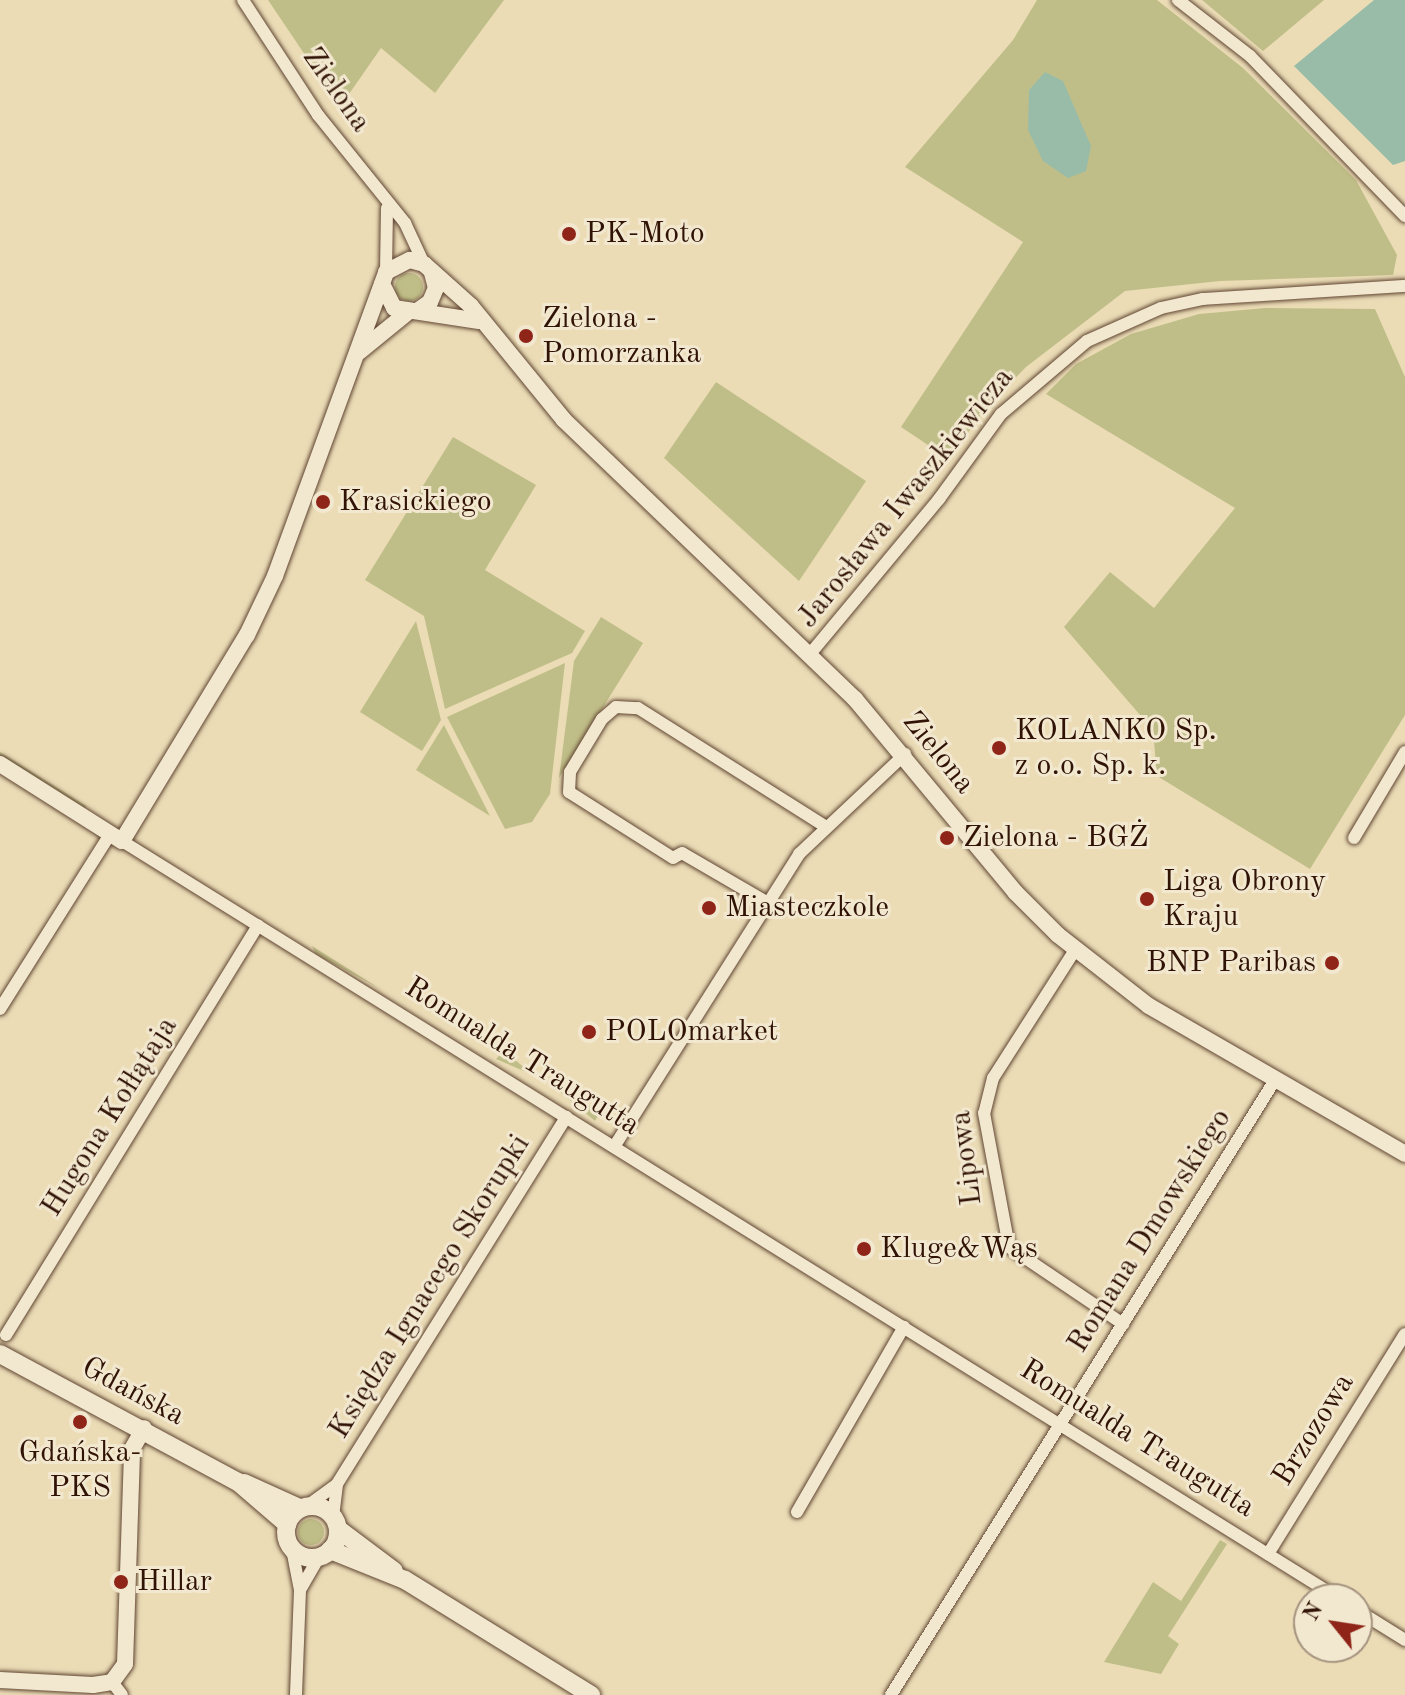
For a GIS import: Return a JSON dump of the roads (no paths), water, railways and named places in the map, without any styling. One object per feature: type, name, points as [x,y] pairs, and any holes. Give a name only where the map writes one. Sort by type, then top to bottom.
[{"type":"main road","name":"Gdańska","points":[[0,1354],[144,1428],[238,1482],[303,1507]]},
{"type":"main road","name":"Gdańska","points":[[238,1482],[287,1524]]},
{"type":"main road","points":[[405,1580],[325,1553],[305,1557],[292,1549],[287,1524],[303,1507],[322,1507],[336,1523],[405,1580],[591,1695]]},
{"type":"main road","points":[[325,1553],[336,1523]]},
{"type":"street","name":"Zielona","points":[[243,0],[318,115],[387,208],[405,223],[428,268],[471,306],[479,321],[564,420],[810,654],[905,754],[1015,892],[1075,950],[1149,1006],[1405,1154]]},
{"type":"street","points":[[1178,0],[1250,56],[1405,216]]},
{"type":"street","points":[[387,208],[385,298],[412,312],[479,321]]},
{"type":"street","points":[[0,1009],[247,635],[275,576],[384,278],[410,260],[428,268],[436,288],[430,302],[359,352]]},
{"type":"street","name":"Jarosława Iwaszkiewicza","points":[[810,654],[939,499],[1001,414],[1087,341],[1161,308],[1203,299],[1405,286]]},
{"type":"street","points":[[768,903],[682,853],[673,858],[569,792],[570,772],[602,719],[616,707],[638,708],[826,827]]},
{"type":"street","points":[[1354,838],[1405,752]]},
{"type":"street","points":[[614,1147],[799,854],[905,754]]},
{"type":"street","name":"Romualda Traugutta","points":[[0,764],[1314,1583]]},
{"type":"street","name":"Hugona Kołłątaja","points":[[6,1335],[258,925]]},
{"type":"street","name":"Lipowa","points":[[1075,950],[993,1078],[984,1113],[1009,1247],[1123,1324]]},
{"type":"street","name":"Romana Dmowskiego","points":[[891,1695],[1275,1080]]},
{"type":"street","name":"Księdza Ignacego Skorupki","points":[[303,1507],[337,1484],[566,1117]]},
{"type":"street","points":[[797,1512],[904,1327]]},
{"type":"street","name":"Brzozowa","points":[[1268,1554],[1405,1334]]},
{"type":"street","points":[[0,1680],[117,1688],[129,1642],[132,1449],[144,1428]]},
{"type":"street","name":"Księdza Ignacego Skorupki","points":[[336,1523],[337,1484]]},
{"type":"street","points":[[292,1549],[300,1590],[296,1695]]},
{"type":"street","points":[[300,1590],[325,1553]]},
{"type":"street","points":[[1373,1620],[1405,1640]]},
{"type":"place","name":"PK-Moto","points":[[569,234]]},
{"type":"place","name":"Zielona - Pomorzanka","points":[[526,336]]},
{"type":"place","name":"Krasickiego","points":[[323,502]]},
{"type":"place","name":"KOLANKO Sp. z o.o. Sp. k.","points":[[999,748]]},
{"type":"place","name":"Zielona - BGŻ","points":[[947,838]]},
{"type":"place","name":"Liga Obrony Kraju","points":[[1147,899]]},
{"type":"place","name":"Miasteczkole","points":[[709,908]]},
{"type":"place","name":"BNP Paribas","points":[[1332,963]]},
{"type":"place","name":"POLOmarket","points":[[589,1032]]},
{"type":"place","name":"Kluge&Wąs","points":[[864,1249]]},
{"type":"place","name":"Gdańska- PKS","points":[[80,1422]]},
{"type":"place","name":"Hillar","points":[[121,1582]]}]
